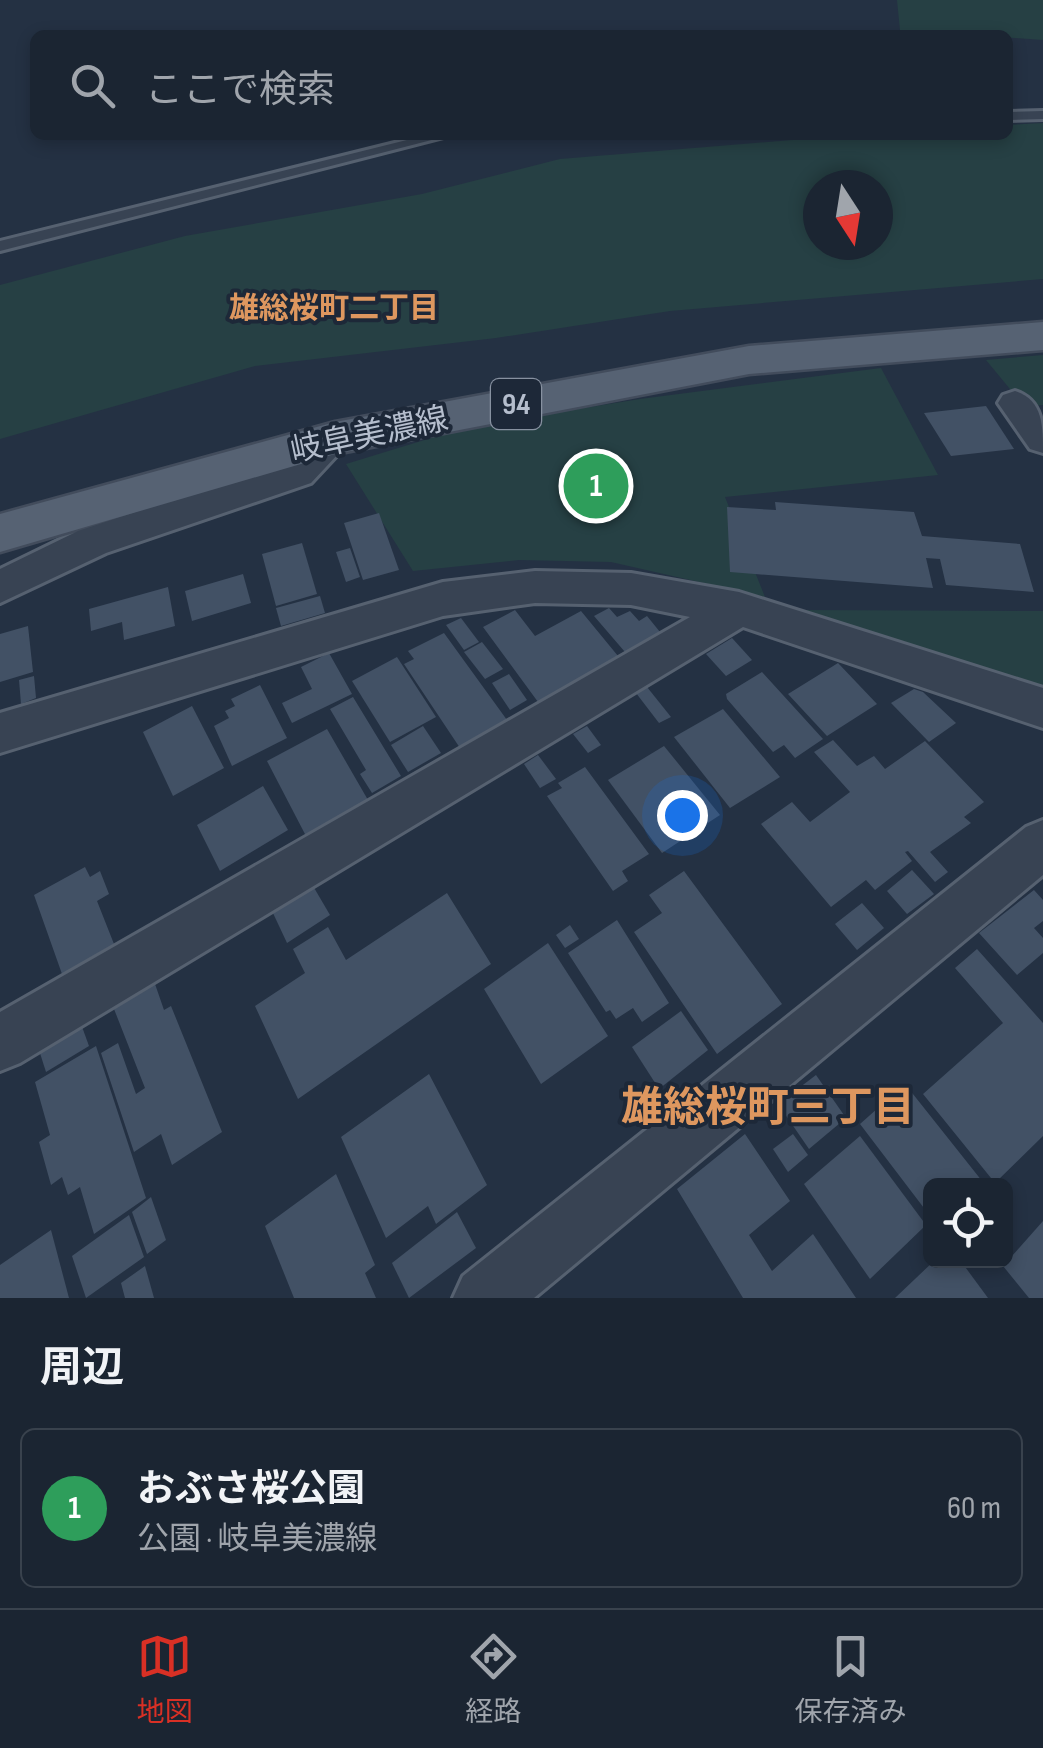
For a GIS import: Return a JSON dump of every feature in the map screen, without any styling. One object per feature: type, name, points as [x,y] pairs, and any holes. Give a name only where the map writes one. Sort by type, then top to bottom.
[{"type":"main road","name":"岐阜美濃線","points":[[0,533],[335,438],[750,360],[1043,336]]},
{"type":"street","points":[[1014,403],[1043,440]]},
{"type":"street","points":[[0,587],[92,542],[298,473],[335,438]]},
{"type":"street","points":[[0,733],[443,599],[535,587],[631,589],[739,608],[1043,708]]},
{"type":"street","points":[[0,1042],[739,608]]},
{"type":"street","points":[[485,1298],[1043,844]]},
{"type":"lane","points":[[1013,116],[1043,116]]},
{"type":"lane","points":[[0,246],[424,140]]},
{"type":"green space","points":[[897,0],[1043,0],[1043,40],[1013,38],[1013,30],[900,30]]},
{"type":"green space","points":[[1043,123],[1043,279],[670,311],[496,338],[255,366],[0,439],[0,285],[185,236],[422,194],[560,159],[792,140],[1013,140],[1013,125]]},
{"type":"green space","points":[[1043,355],[1043,405],[1024,406],[986,360]]},
{"type":"green space","points":[[881,368],[938,475],[725,497],[765,597],[611,562],[519,560],[413,571],[346,464],[467,427],[640,399]]},
{"type":"green space","points":[[802,610],[1043,611],[1043,690]]},
{"type":"building","points":[[986,406],[1014,449],[951,456],[924,413]]},
{"type":"building","points":[[775,502],[914,512],[922,536],[1020,544],[1034,592],[946,585],[940,559],[926,558],[933,588],[730,572],[727,507],[776,510]]},
{"type":"building","points":[[379,513],[399,570],[363,580],[344,523]]},
{"type":"building","points":[[302,543],[317,594],[276,606],[262,554]]},
{"type":"building","points":[[350,548],[360,577],[346,582],[336,552]]},
{"type":"building","points":[[243,574],[251,603],[192,621],[185,591]]},
{"type":"building","points":[[168,587],[175,626],[124,640],[122,622],[91,631],[89,609]]},
{"type":"building","points":[[320,596],[325,613],[281,626],[276,608]]},
{"type":"building","points":[[609,608],[617,617],[630,611],[639,621],[647,616],[660,632],[625,652],[594,616]]},
{"type":"building","points":[[515,610],[535,636],[581,611],[618,656],[538,702],[483,627]]},
{"type":"building","points":[[461,618],[479,642],[464,650],[446,625]]},
{"type":"building","points":[[28,626],[33,672],[0,682],[0,634]]},
{"type":"building","points":[[444,633],[507,720],[460,748],[404,664],[414,659],[408,651]]},
{"type":"building","points":[[732,638],[752,660],[726,676],[706,654]]},
{"type":"building","points":[[482,642],[503,669],[485,679],[464,652]]},
{"type":"building","points":[[329,653],[352,694],[292,723],[282,703],[312,689],[301,667]]},
{"type":"building","points":[[397,657],[436,717],[390,742],[352,681]]},
{"type":"building","points":[[838,663],[877,704],[827,736],[788,694]]},
{"type":"building","points":[[762,672],[823,739],[795,758],[784,745],[773,752],[727,699],[726,694]]},
{"type":"building","points":[[509,674],[527,700],[510,710],[492,683]]},
{"type":"building","points":[[34,676],[36,698],[21,704],[19,680]]},
{"type":"building","points":[[260,685],[287,738],[232,766],[214,726],[229,718],[225,711],[235,706],[231,699]]},
{"type":"building","points":[[647,687],[671,717],[659,723],[636,693]]},
{"type":"building","points":[[914,689],[923,692],[956,723],[929,742],[891,703]]},
{"type":"building","points":[[353,697],[401,776],[372,793],[360,774],[366,770],[330,709]]},
{"type":"building","points":[[192,706],[224,768],[173,796],[143,732]]},
{"type":"building","points":[[723,709],[780,777],[730,808],[674,737]]},
{"type":"building","points":[[423,726],[441,753],[408,772],[391,745]]},
{"type":"building","points":[[587,726],[601,745],[588,753],[573,734]]},
{"type":"building","points":[[327,729],[368,800],[306,836],[267,761]]},
{"type":"building","points":[[833,740],[857,766],[874,756],[885,769],[925,741],[984,802],[964,817],[971,823],[930,852],[948,872],[935,882],[908,851],[905,852],[912,861],[875,890],[866,880],[831,907],[761,824],[792,802],[810,822],[850,792],[814,752]]},
{"type":"building","points":[[664,746],[720,815],[662,853],[608,780]]},
{"type":"building","points":[[538,755],[556,779],[540,788],[524,764]]},
{"type":"building","points":[[585,767],[649,854],[622,871],[628,881],[613,891],[547,796],[562,788],[558,783]]},
{"type":"building","points":[[263,786],[288,830],[220,871],[197,825]]},
{"type":"building","points":[[85,867],[90,877],[100,871],[109,894],[97,901],[114,944],[62,974],[34,895]]},
{"type":"building","points":[[912,870],[934,894],[907,914],[887,891]]},
{"type":"building","points":[[684,871],[782,1004],[717,1054],[634,932],[662,913],[649,895]]},
{"type":"building","points":[[313,886],[330,915],[287,943],[272,911]]},
{"type":"building","points":[[1034,890],[1043,900],[1043,921],[1034,928],[1043,938],[1043,953],[1017,975],[979,933]]},
{"type":"building","points":[[447,893],[491,964],[298,1099],[255,1006],[305,973],[293,949],[328,927],[346,960]]},
{"type":"building","points":[[862,903],[884,928],[857,950],[835,924]]},
{"type":"building","points":[[617,920],[669,1003],[642,1022],[633,1008],[616,1019],[610,1010],[606,1012],[568,953]]},
{"type":"building","points":[[570,925],[579,939],[565,948],[556,935]]},
{"type":"building","points":[[548,943],[608,1036],[541,1084],[484,989]]},
{"type":"building","points":[[977,949],[1043,1023],[1043,1136],[1000,1178],[991,1178],[923,1094],[1003,1023],[955,968]]},
{"type":"building","points":[[155,984],[164,1010],[171,1006],[222,1132],[172,1165],[161,1134],[134,1152],[101,1053],[118,1043],[136,1094],[145,1088],[114,1009]]},
{"type":"building","points":[[681,1011],[708,1050],[659,1089],[632,1047]]},
{"type":"building","points":[[81,1024],[89,1046],[46,1072],[39,1050]]},
{"type":"building","points":[[96,1046],[146,1198],[94,1234],[80,1187],[68,1195],[62,1177],[51,1185],[39,1142],[50,1135],[35,1082]]},
{"type":"building","points":[[429,1074],[487,1185],[436,1224],[428,1206],[386,1238],[341,1137]]},
{"type":"building","points":[[816,1075],[846,1118],[809,1149],[778,1104]]},
{"type":"building","points":[[905,1084],[980,1178],[923,1178],[923,1207],[860,1124]]},
{"type":"building","points":[[745,1134],[790,1201],[749,1235],[772,1271],[813,1234],[856,1298],[743,1298],[677,1189]]},
{"type":"building","points":[[793,1134],[808,1155],[788,1172],[773,1149]]},
{"type":"building","points":[[860,1136],[923,1221],[923,1228],[870,1279],[804,1184]]},
{"type":"building","points":[[336,1174],[375,1265],[365,1273],[376,1298],[294,1298],[265,1226]]},
{"type":"building","points":[[151,1197],[166,1240],[147,1254],[132,1212]]},
{"type":"building","points":[[457,1212],[476,1248],[409,1298],[392,1263]]},
{"type":"building","points":[[129,1215],[144,1257],[86,1298],[72,1256]]},
{"type":"building","points":[[1043,1221],[1043,1298],[1029,1298],[1005,1268],[1013,1268],[1013,1255]]},
{"type":"building","points":[[51,1230],[69,1298],[0,1298],[0,1265]]},
{"type":"building","points":[[145,1266],[154,1298],[125,1298],[121,1283]]},
{"type":"building","points":[[927,1268],[966,1268],[988,1298],[895,1298]]},
{"type":"place","name":"おぶさ桜公園","points":[[596,486]]},
{"type":"district","name":"雄総桜町二丁目","points":[[334,308]]},
{"type":"district","name":"雄総桜町三丁目","points":[[768,1106]]}]
